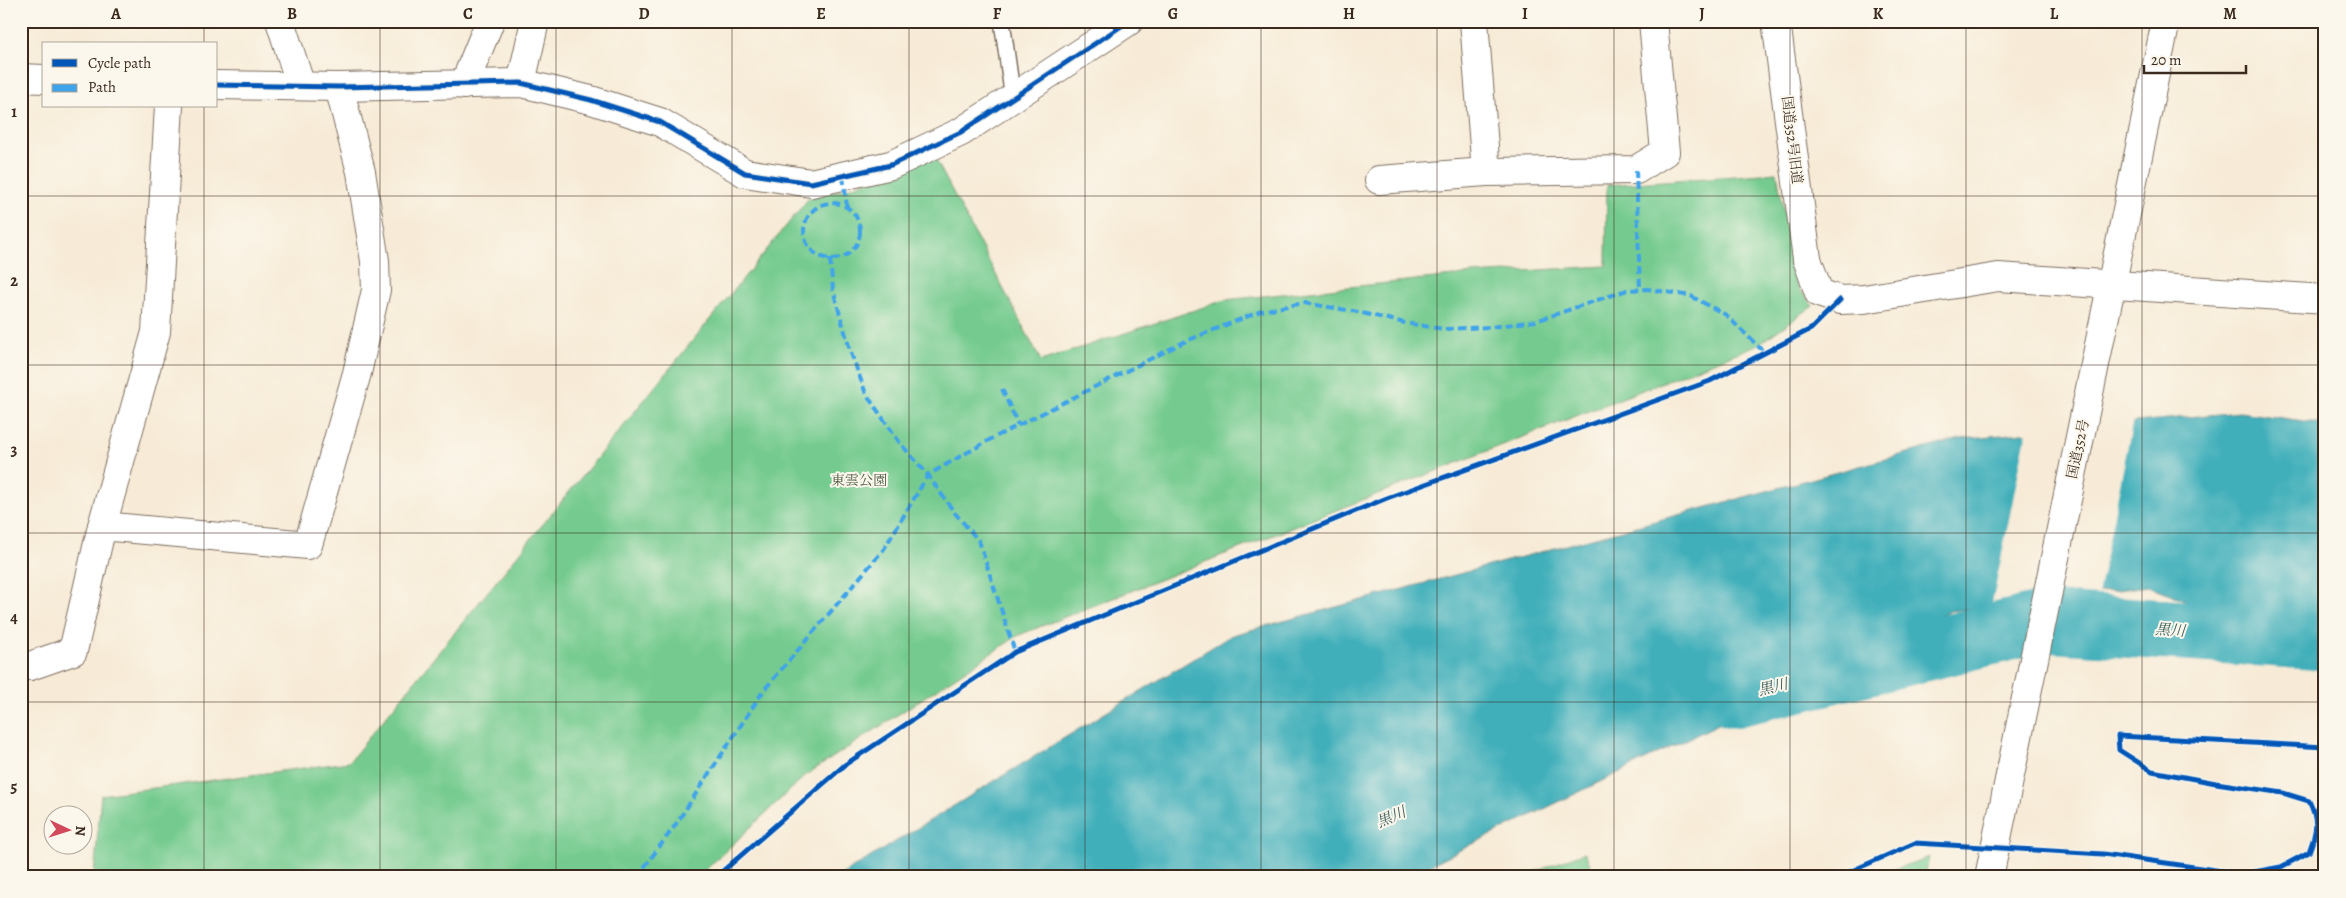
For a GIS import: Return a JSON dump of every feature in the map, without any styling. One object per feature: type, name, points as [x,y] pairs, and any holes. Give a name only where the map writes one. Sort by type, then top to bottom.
[{"type":"main road","points":[[280,21],[301,86]]},
{"type":"main road","points":[[464,85],[490,21]]},
{"type":"main road","points":[[521,83],[535,21]]},
{"type":"main road","points":[[218,84],[339,87],[521,83],[591,100],[660,122],[745,173],[811,183],[891,165],[961,132],[1129,21]]},
{"type":"main road","points":[[1474,21],[1486,172]]},
{"type":"main road","points":[[1379,180],[1486,172],[1636,170],[1665,152],[1654,21]]},
{"type":"main road","name":"国道352号旧道","points":[[1776,21],[1807,259],[1819,293],[1840,300],[1864,299],[1998,277],[2112,284]]},
{"type":"main road","name":"国道352号","points":[[1989,877],[2166,21]]},
{"type":"main road","points":[[21,78],[42,79]]},
{"type":"main road","points":[[102,526],[308,545],[357,373],[376,290],[375,261],[361,172],[339,87]]},
{"type":"main road","points":[[21,666],[30,666],[72,651],[102,526],[156,332],[169,108]]},
{"type":"main road","points":[[2112,284],[2325,299]]},
{"type":"lane","points":[[1002,21],[1013,99]]},
{"type":"green space","name":"東雲公園","points":[[934,156],[1041,361],[1225,300],[1473,274],[1606,266],[1607,185],[1777,173],[1797,286],[1813,306],[1757,345],[1019,635],[806,775],[698,877],[94,877],[101,795],[349,762],[809,198],[851,187]]},
{"type":"green space","points":[[1585,852],[1595,877],[1522,877]]},
{"type":"green space","points":[[1929,857],[1925,877],[1873,877]]},
{"type":"water","points":[[2240,412],[2325,424],[2325,654],[2149,586],[1950,611],[1405,877],[838,877],[1232,635],[1960,439]]},
{"type":"pier","points":[[2133,420],[2098,595],[1991,609],[2027,430]]},
{"type":"waterway","name":"黒川","points":[[1733,697],[2043,622],[2325,640]]},
{"type":"marked path","points":[[1636,170],[1640,289]]},
{"type":"marked path","points":[[843,176],[847,207]]},
{"type":"marked path","points":[[827,203],[837,203],[852,211],[858,220],[860,231],[858,242],[852,251],[837,259],[827,259],[816,254],[809,247],[804,236],[804,226],[809,215],[816,208],[827,203]]},
{"type":"marked path","points":[[830,259],[833,290],[851,353],[866,394],[900,443],[928,475],[954,512],[979,541],[1015,652]]},
{"type":"marked path","points":[[637,877],[674,827],[764,690],[884,549],[928,475],[991,439],[1186,341],[1261,311],[1304,303],[1444,329],[1491,327],[1536,321],[1627,290],[1648,289],[1691,296],[1726,315],[1765,353]]},
{"type":"marked path","points":[[1002,389],[1018,425]]},
{"type":"cycle path","points":[[218,85],[339,87],[521,83],[591,100],[660,122],[745,173],[811,183],[891,165],[961,132],[1129,21]]},
{"type":"cycle path","points":[[716,877],[846,764],[1015,652],[1387,498],[1710,381],[1811,329],[1840,300]]},
{"type":"cycle path","points":[[1838,877],[1915,843],[2103,854],[2243,874],[2281,867],[2309,852],[2316,826],[2309,801],[2283,793],[2152,771],[2119,750],[2118,736],[2325,747]]}]
